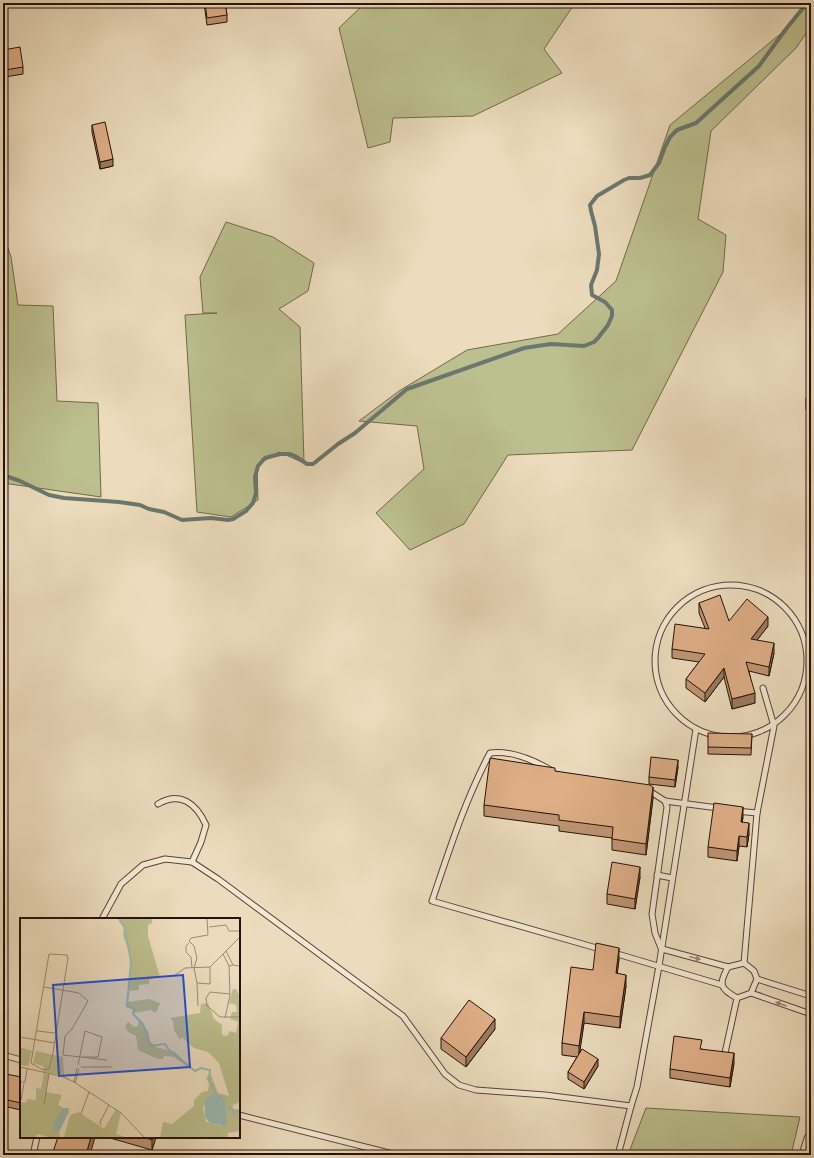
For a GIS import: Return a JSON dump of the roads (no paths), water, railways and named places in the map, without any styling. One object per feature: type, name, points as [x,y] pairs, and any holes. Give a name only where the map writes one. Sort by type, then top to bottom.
[{"type":"street","points":[[806,1155],[811,1139]]},
{"type":"lane","points":[[719,585],[751,587],[779,602],[799,627],[807,658],[802,689],[794,704],[774,726],[765,732],[734,738],[714,736],[696,729],[671,709],[657,681],[655,649],[660,633],[677,606],[704,589],[719,585]]},
{"type":"lane","points":[[744,963],[757,813],[774,726],[763,688]]},
{"type":"lane","points":[[618,1155],[637,1087],[662,949],[696,729]]},
{"type":"lane","points":[[558,774],[531,759],[499,752],[490,753],[480,771],[461,817],[432,901],[603,950]]},
{"type":"lane","points":[[644,791],[651,792],[665,801],[720,809]]},
{"type":"lane","points":[[158,804],[167,798],[179,799],[190,803],[201,814],[206,825],[202,842],[192,862]]},
{"type":"lane","points":[[662,949],[655,933],[652,914],[667,808],[665,801]]},
{"type":"lane","points":[[728,810],[757,813]]},
{"type":"lane","points":[[103,918],[120,884],[143,865],[165,859],[192,862],[218,878],[403,1016],[445,1074],[459,1085],[476,1090],[545,1095],[631,1106]]},
{"type":"lane","points":[[658,875],[672,878]]},
{"type":"lane","points":[[662,949],[728,967],[744,963]]},
{"type":"lane","points":[[610,952],[722,985]]},
{"type":"lane","points":[[744,963],[754,971],[757,979],[751,994]]},
{"type":"lane","points":[[728,967],[722,978],[722,985],[725,990],[737,998],[751,994],[811,1014]]},
{"type":"lane","points":[[757,979],[811,996]]},
{"type":"lane","points":[[725,1053],[737,998]]},
{"type":"lane","points":[[3,1055],[20,1060]]},
{"type":"lane","points":[[240,1115],[397,1155]]},
{"type":"lane","points":[[33,1155],[37,1138]]},
{"type":"waterway","points":[[3,475],[20,481],[49,495],[64,498],[140,505],[149,509],[164,512],[182,520],[211,518],[228,520],[233,519],[246,511],[253,503],[256,493],[255,477],[258,466],[265,458],[280,454],[290,454],[307,464],[313,464],[338,444],[355,433],[407,389],[524,348],[551,344],[584,346],[594,342],[608,325],[612,316],[612,310],[605,302],[592,295],[591,285],[597,270],[599,254],[590,205],[597,196],[624,180],[650,175],[659,163],[670,137],[677,130],[696,123],[759,66],[807,3]]}]
